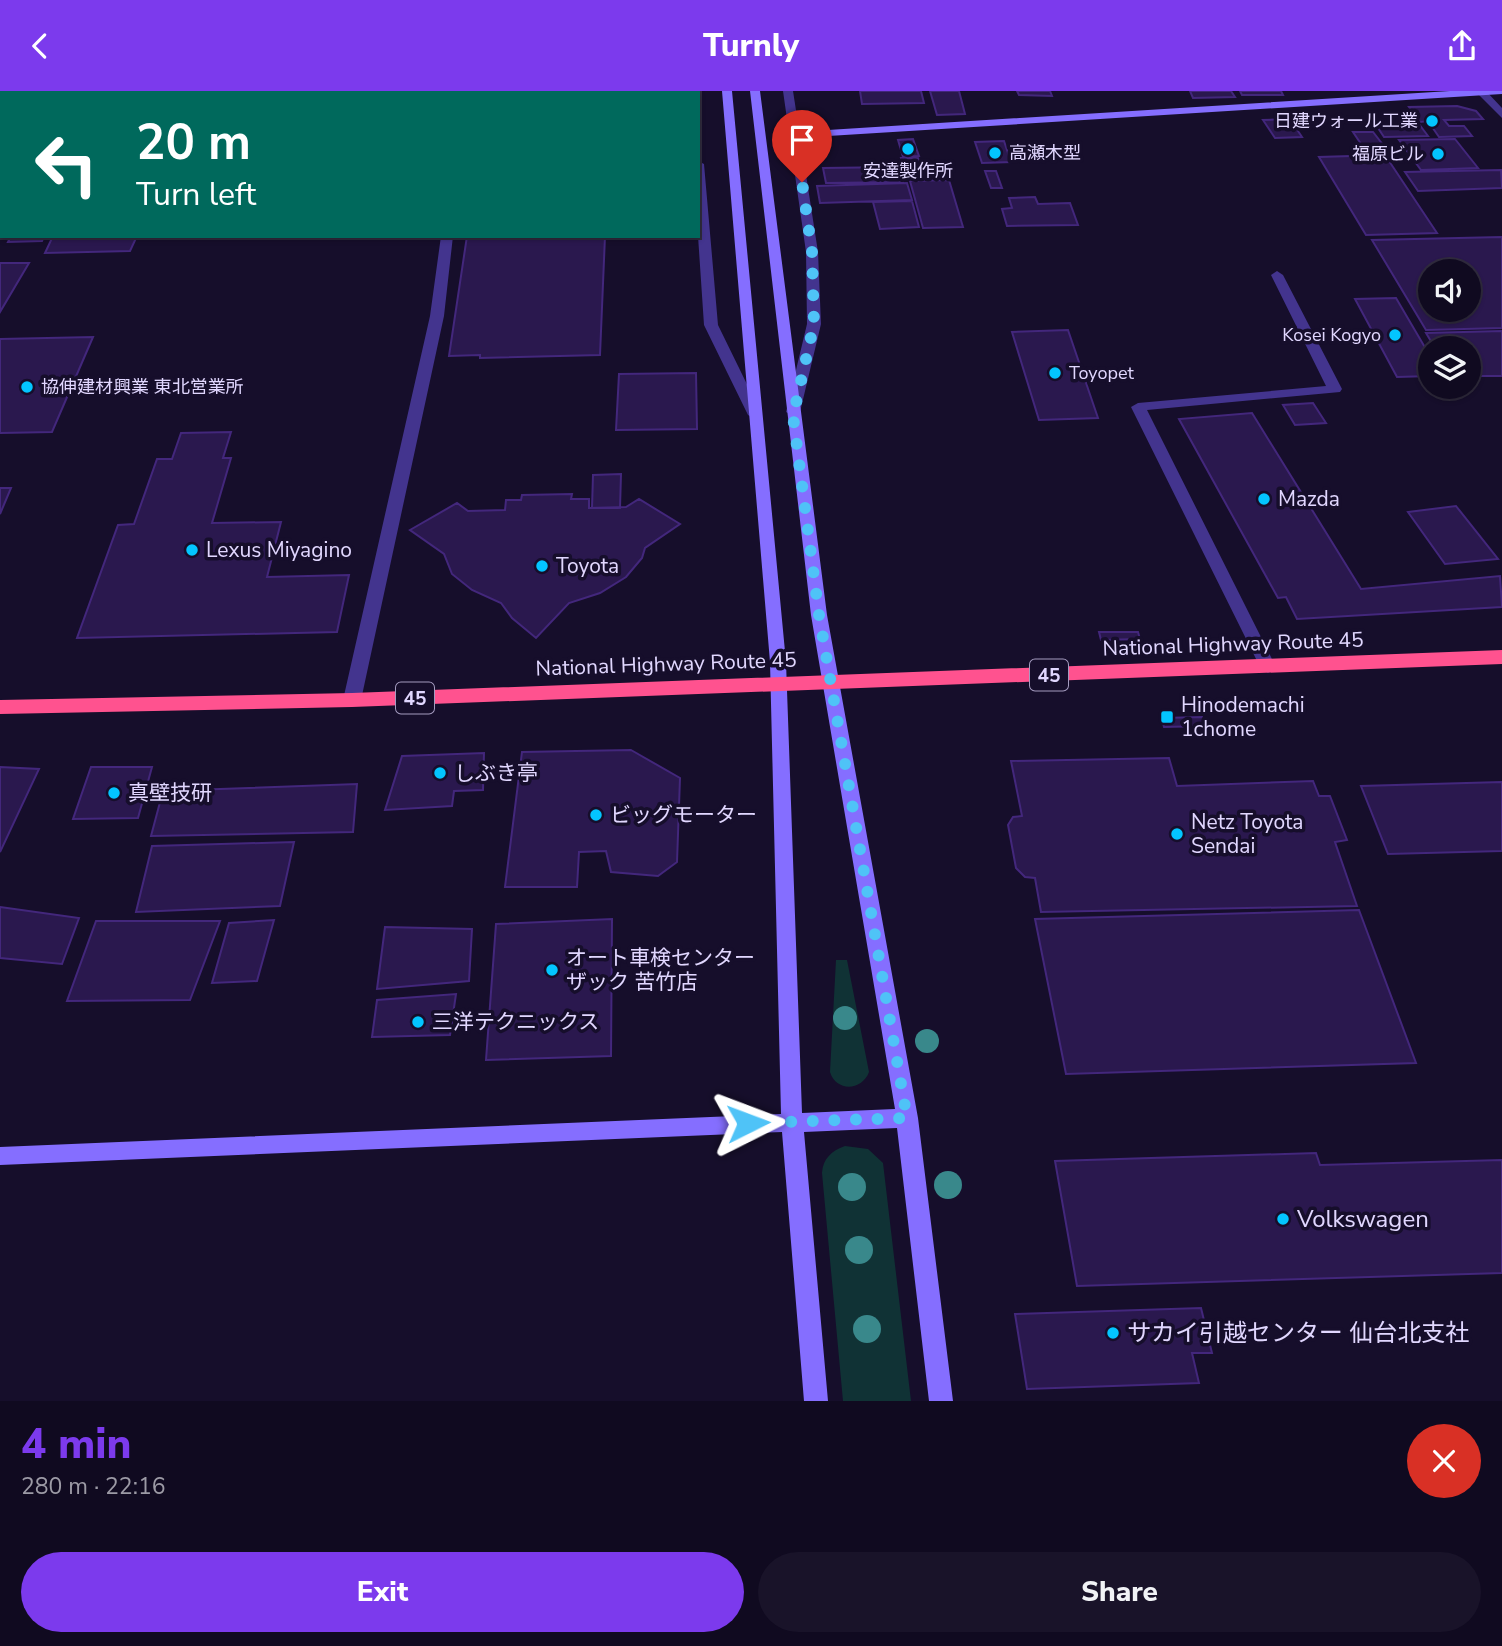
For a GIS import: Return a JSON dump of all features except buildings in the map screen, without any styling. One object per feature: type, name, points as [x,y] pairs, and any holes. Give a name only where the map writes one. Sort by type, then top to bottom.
[{"type":"highway","name":"National Highway Route 45","points":[[0,707],[352,700],[1502,657]]},
{"type":"street","points":[[727,91],[779,684],[792,1121],[816,1401]]},
{"type":"street","points":[[755,91],[793,416],[830,683],[907,1118],[941,1401]]},
{"type":"street","points":[[788,91],[812,252],[814,324],[793,416]]},
{"type":"street","points":[[796,135],[1502,91]]},
{"type":"street","points":[[1480,92],[1502,115]]},
{"type":"street","points":[[700,189],[711,325],[755,415]]},
{"type":"street","points":[[352,700],[437,316],[447,238]]},
{"type":"street","points":[[1268,667],[1138,407],[1335,389],[1277,275]]},
{"type":"street","points":[[0,1156],[907,1118]]},
{"type":"green space","points":[[836,960],[847,960],[869,1072],[861,1083],[849,1087],[838,1083],[830,1072]]},
{"type":"green space","points":[[845,1146],[868,1149],[883,1163],[911,1401],[843,1401],[822,1173],[829,1156]]},
{"type":"place","name":"日建ウォール工業","points":[[1432,121]]},
{"type":"place","name":"安達製作所","points":[[908,149]]},
{"type":"place","name":"高瀬木型","points":[[995,153]]},
{"type":"place","name":"福原ビル","points":[[1438,154]]},
{"type":"place","name":"Kosei Kogyo","points":[[1395,335]]},
{"type":"place","name":"Toyopet","points":[[1055,373]]},
{"type":"place","name":"協伸建材興業 東北営業所","points":[[27,387]]},
{"type":"place","name":"Mazda","points":[[1264,499]]},
{"type":"place","name":"Lexus Miyagino","points":[[192,550]]},
{"type":"place","name":"Toyota","points":[[542,566]]},
{"type":"place","name":"Hinodemachi 1chome","points":[[1167,717]]},
{"type":"place","name":"しぶき亭","points":[[440,773]]},
{"type":"place","name":"真壁技研","points":[[114,793]]},
{"type":"place","name":"ビッグモーター","points":[[596,815]]},
{"type":"place","name":"Netz Toyota Sendai","points":[[1177,834]]},
{"type":"place","name":"オート車検センター ザック 苦竹店","points":[[552,970]]},
{"type":"place","name":"三洋テクニックス","points":[[418,1022]]},
{"type":"place","name":"Volkswagen","points":[[1283,1219]]},
{"type":"place","name":"サカイ引越センター 仙台北支社","points":[[1113,1333]]},
{"type":"route","points":[[748,1123],[907,1118],[842,758],[819,615],[793,416],[814,324],[812,252],[802,182]]}]
